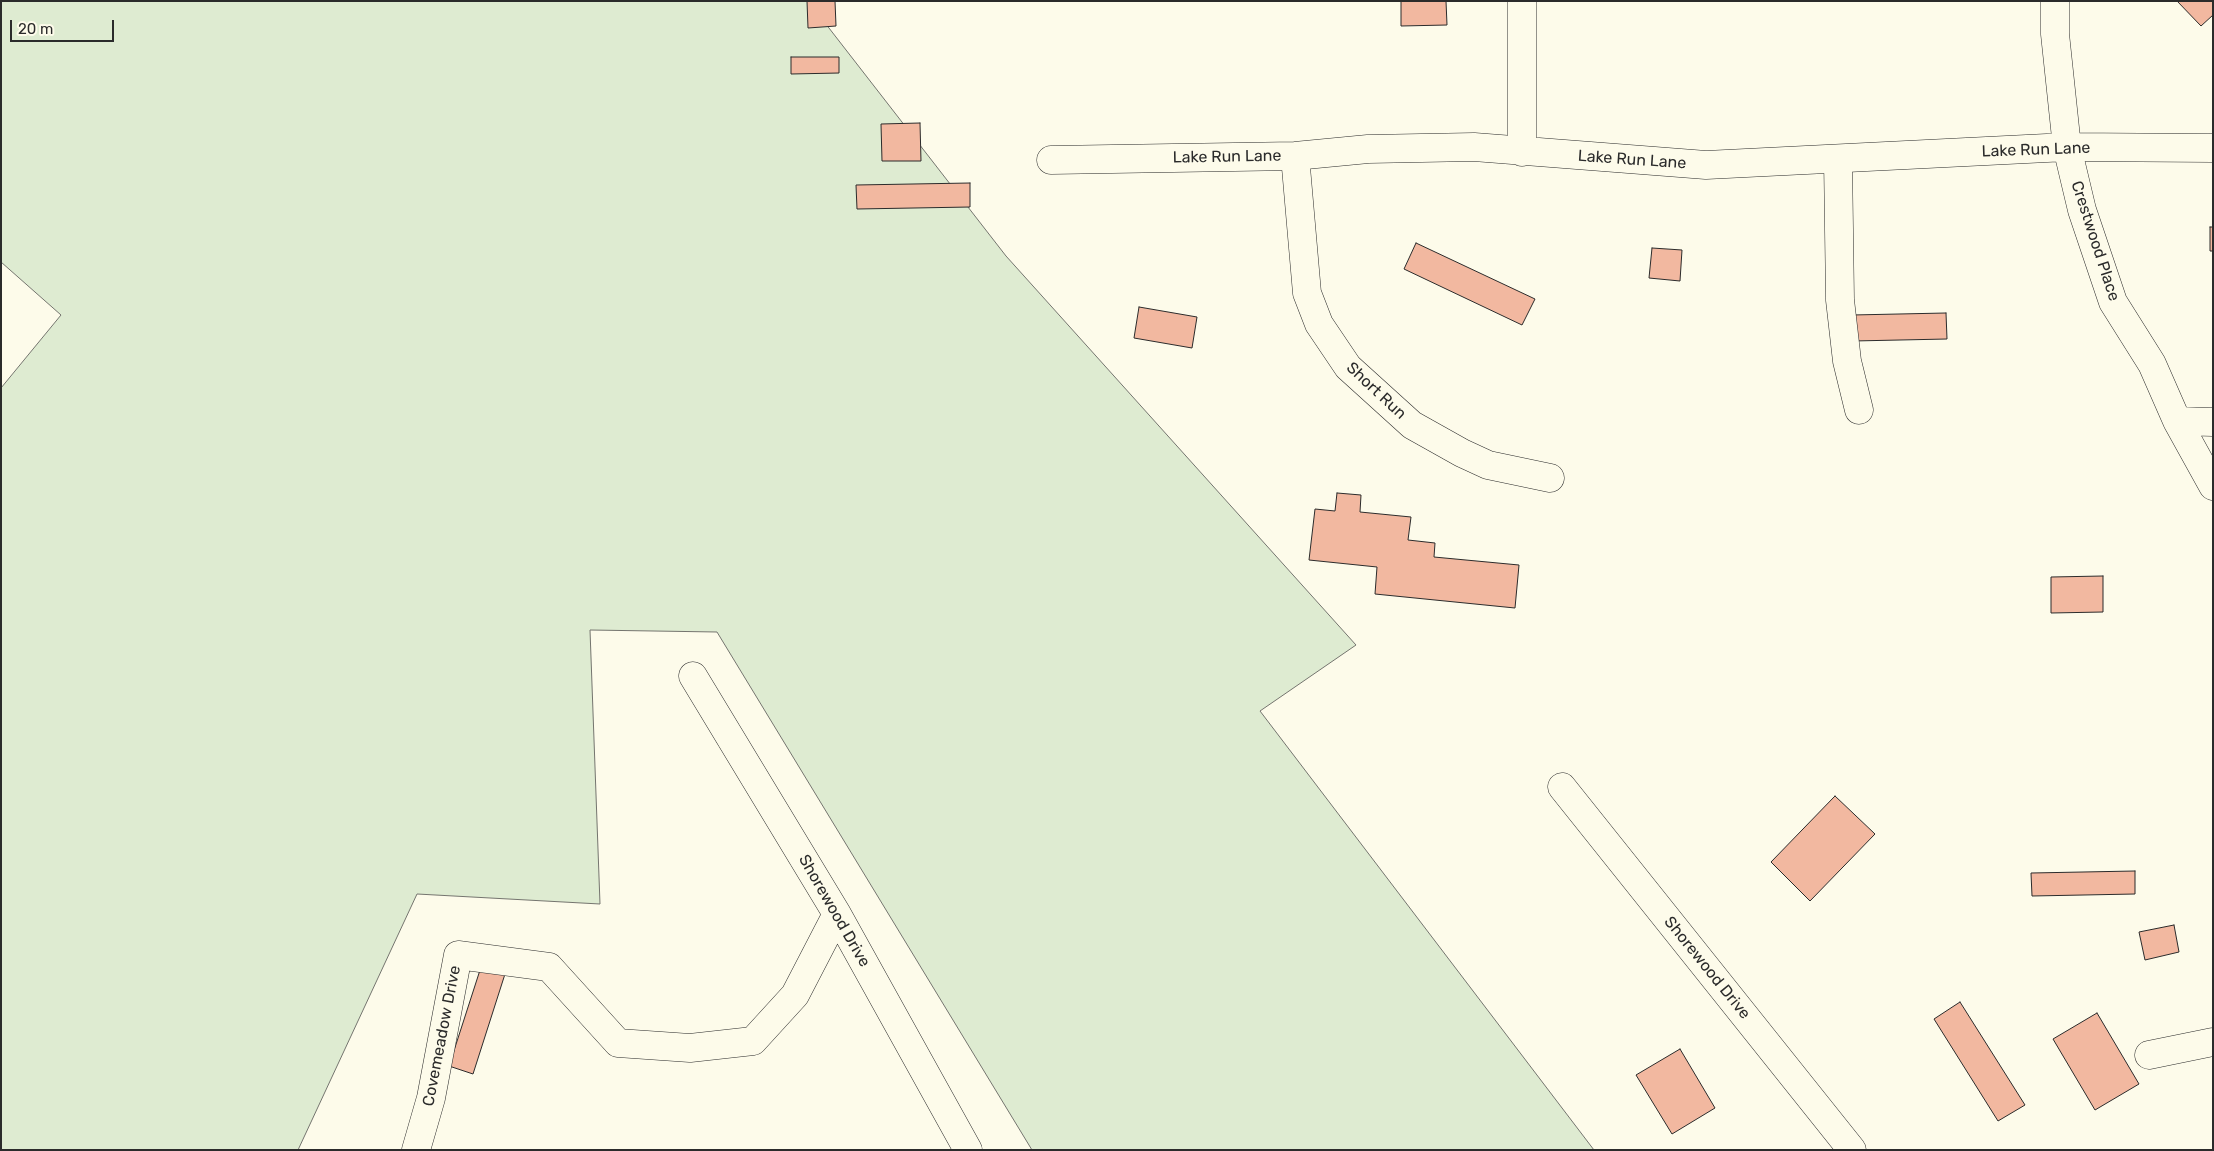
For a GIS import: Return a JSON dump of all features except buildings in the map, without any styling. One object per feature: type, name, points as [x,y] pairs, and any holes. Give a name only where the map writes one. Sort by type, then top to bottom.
[{"type":"street","points":[[1522,1],[1522,152]]},
{"type":"street","name":"Crestwood Place","points":[[2054,1],[2055,34],[2067,148],[2082,210],[2113,302],[2152,364],[2177,421],[2213,486]]},
{"type":"street","name":"Lake Run Lane","points":[[1050,160],[1295,156],[1388,148],[1474,147],[1706,165],[2067,148],[2213,148]]},
{"type":"street","name":"Short Run","points":[[1295,156],[1307,293],[1319,324],[1348,367],[1412,425],[1462,453],[1488,464],[1550,478]]},
{"type":"street","points":[[1838,159],[1840,300],[1847,361],[1859,410]]},
{"type":"street","points":[[2177,421],[2213,422]]},
{"type":"street","name":"Shorewood Drive","points":[[694,676],[837,914],[968,1150]]},
{"type":"street","name":"Shorewood Drive","points":[[1562,787],[1852,1150]]},
{"type":"street","name":"Covemeadow Drive","points":[[416,1150],[431,1098],[458,955],[549,967],[618,1043],[690,1048],[753,1041],[795,995],[837,914]]},
{"type":"street","points":[[2150,1055],[2213,1042]]},
{"type":"green space","points":[[1,1],[808,1],[1006,256],[1356,645],[1260,711],[1594,1150],[1032,1150],[717,632],[590,630],[600,904],[417,894],[298,1150],[1,1150],[1,388],[61,315],[1,262]]}]
